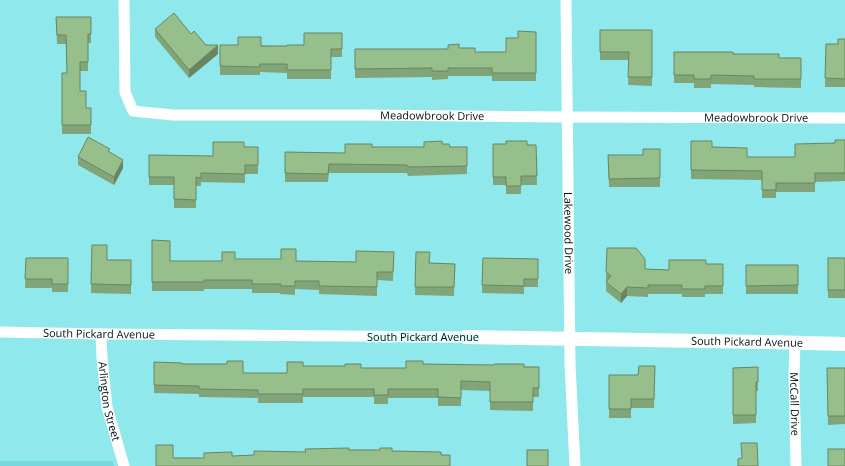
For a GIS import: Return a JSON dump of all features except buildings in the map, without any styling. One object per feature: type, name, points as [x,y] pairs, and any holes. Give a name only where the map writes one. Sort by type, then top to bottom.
[{"type":"street","name":"Meadowbrook Drive","points":[[124,0],[125,92],[133,111],[173,115],[845,118]]},
{"type":"street","name":"Lakewood Drive","points":[[566,0],[566,117],[570,364],[575,466]]},
{"type":"street","name":"South Pickard Avenue","points":[[0,332],[570,338],[845,344]]},
{"type":"street","name":"Arlington Street","points":[[101,334],[107,407],[124,466]]},
{"type":"street","name":"McCall Drive","points":[[795,343],[794,375],[796,466]]},
{"type":"shaded area","points":[[0,461],[112,461],[114,466],[0,466]]}]
